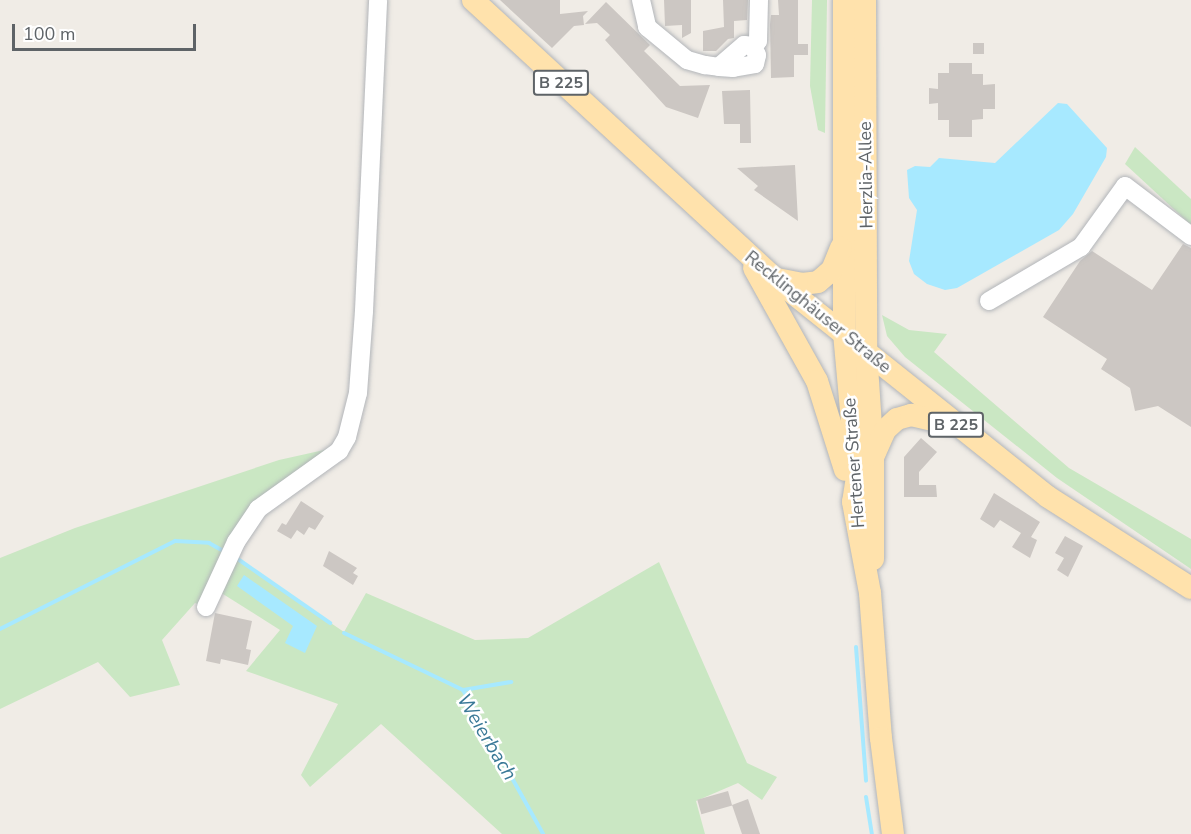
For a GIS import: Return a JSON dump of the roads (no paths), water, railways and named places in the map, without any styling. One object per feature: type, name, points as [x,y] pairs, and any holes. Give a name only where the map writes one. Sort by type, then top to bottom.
[{"type":"main road","name":"Recklinghäuser Straße","points":[[473,0],[775,279],[1048,497],[1191,588]]},
{"type":"main road","name":"Herzlia-Allee","points":[[844,0],[844,333]]},
{"type":"main road","name":"Herzlia-Allee","points":[[865,0],[866,351]]},
{"type":"main road","points":[[775,279],[802,284],[818,282],[832,270],[844,238]]},
{"type":"main road","points":[[746,254],[817,381],[829,410],[854,502]]},
{"type":"main road","name":"Hertener Straße","points":[[844,333],[856,477],[854,502],[870,593]]},
{"type":"main road","name":"Hertener Straße","points":[[866,351],[873,457],[870,593],[881,738],[893,834]]},
{"type":"main road","points":[[873,457],[885,430],[897,419],[911,415],[958,426]]},
{"type":"street","points":[[206,607],[236,542],[258,509],[339,451],[347,437],[358,393],[363,334],[378,0]]},
{"type":"street","points":[[641,0],[647,27],[658,38],[687,60],[719,67],[755,64],[758,55],[753,46],[758,41],[759,0]]},
{"type":"street","points":[[989,301],[1081,247],[1125,186],[1191,236]]},
{"type":"water","points":[[1058,103],[1067,104],[1107,148],[1106,157],[1073,214],[1059,230],[957,288],[945,290],[927,284],[914,274],[909,261],[917,210],[909,198],[907,170],[915,166],[930,167],[939,158],[995,163]]},
{"type":"water","points":[[244,575],[317,626],[305,653],[285,643],[293,626],[237,586]]},
{"type":"waterway","name":"Weierbach","points":[[0,629],[175,541],[209,543],[225,552]]},
{"type":"waterway","name":"Weierbach","points":[[235,557],[330,623]]},
{"type":"waterway","name":"Weierbach","points":[[344,633],[463,690],[543,834]]},
{"type":"waterway","points":[[856,647],[866,781]]},
{"type":"waterway","points":[[463,690],[511,682]]},
{"type":"waterway","points":[[866,797],[872,834]]}]
